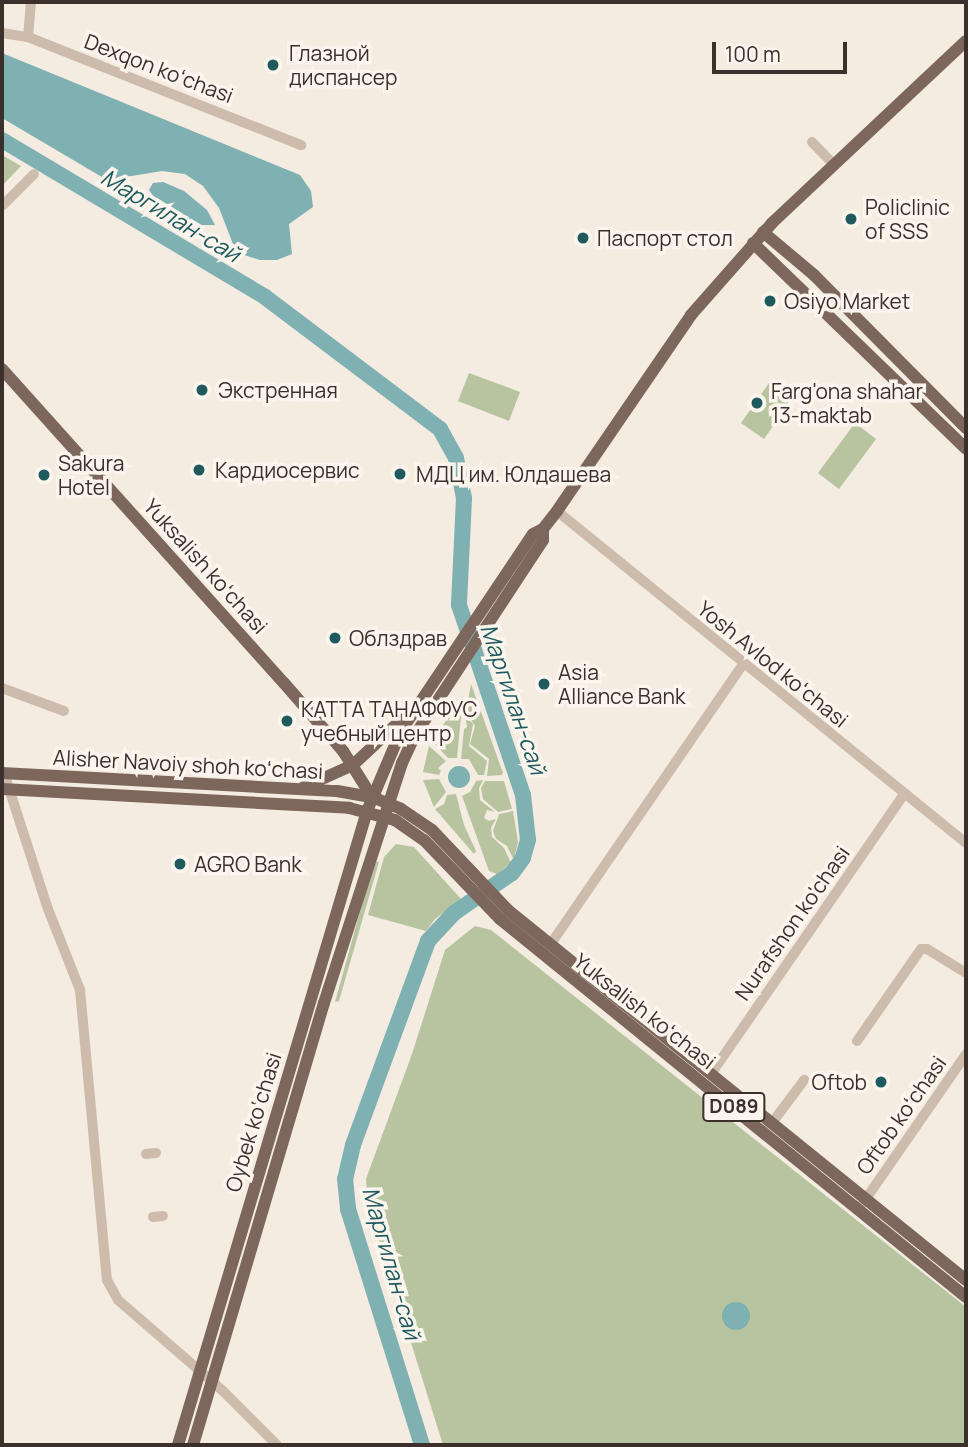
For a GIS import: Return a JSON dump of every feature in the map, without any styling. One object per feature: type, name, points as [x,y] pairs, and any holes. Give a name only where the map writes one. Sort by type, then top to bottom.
[{"type":"main road","points":[[299,789],[353,765],[417,704],[533,534],[543,529],[557,511],[691,315],[763,232],[966,41]]},
{"type":"main road","points":[[763,232],[814,275],[966,428]]},
{"type":"main road","points":[[753,243],[966,449]]},
{"type":"main road","name":"Yuksalish koʻchasi","points":[[3,371],[271,668],[353,765],[372,797]]},
{"type":"main road","name":"Oybek ko‘chasi","points":[[193,1445],[388,802],[415,736],[543,540],[543,529]]},
{"type":"main road","name":"Oybek ko‘chasi","points":[[178,1445],[372,797],[388,757],[417,704]]},
{"type":"main road","name":"Alisher Navoiy shoh koʻchasi","points":[[3,773],[299,789],[372,797],[388,802]]},
{"type":"main road","name":"Alisher Navoiy shoh koʻchasi","points":[[5,789],[368,811]]},
{"type":"main road","name":"Yuksalish koʻchasi","points":[[388,802],[432,831],[475,886]]},
{"type":"main road","name":"Yuksalish koʻchasi","points":[[368,811],[409,828],[505,915],[863,1203],[966,1280]]},
{"type":"main road","name":"Yuksalish koʻchasi","points":[[505,915],[550,945],[772,1123],[966,1297]]},
{"type":"street","points":[[28,37],[31,2]]},
{"type":"street","name":"Dexqon koʻchasi","points":[[2,33],[28,37],[301,145]]},
{"type":"street","points":[[812,142],[834,165]]},
{"type":"street","points":[[2,206],[34,174]]},
{"type":"street","name":"Yosh Avlod koʻchasi","points":[[557,511],[966,843]]},
{"type":"street","points":[[550,945],[643,800],[743,664]]},
{"type":"street","points":[[2,688],[64,711]]},
{"type":"street","points":[[3,773],[5,789],[80,990],[107,1280],[118,1300],[211,1381],[277,1445]]},
{"type":"street","name":"Nurafshon ko'chasi","points":[[711,1074],[904,794]]},
{"type":"street","points":[[857,1041],[921,949],[927,949],[966,973]]},
{"type":"street","name":"Oftob koʻchasi","points":[[863,1203],[966,1054]]},
{"type":"street","points":[[772,1123],[804,1080]]},
{"type":"green space","points":[[2,155],[21,166],[2,186]]},
{"type":"green space","points":[[469,373],[520,392],[509,421],[458,401]]},
{"type":"green space","points":[[769,383],[792,399],[764,439],[741,423]]},
{"type":"green space","points":[[855,423],[876,439],[839,489],[818,473]]},
{"type":"green space","points":[[471,684],[502,775],[487,776],[489,759],[470,744],[475,726],[466,712]]},
{"type":"green space","points":[[463,696],[457,758],[448,758],[432,741]]},
{"type":"green space","points":[[465,715],[473,724],[469,746],[487,761],[484,775],[478,775],[469,759],[461,759],[464,729],[467,727]]},
{"type":"green space","points":[[429,746],[446,761],[438,768],[441,771],[439,775],[423,772]]},
{"type":"green space","points":[[439,779],[446,792],[434,807],[423,780]]},
{"type":"green space","points":[[483,780],[479,788],[480,800],[495,812],[487,810],[484,818],[489,821],[496,819],[491,828],[492,837],[504,848],[511,863],[497,874],[489,871],[462,796],[470,792],[476,781]]},
{"type":"green space","points":[[485,781],[504,781],[512,809],[498,812],[483,799],[481,788]]},
{"type":"green space","points":[[456,794],[464,825],[476,851],[474,854],[435,809],[444,804],[447,795]]},
{"type":"green space","points":[[513,811],[518,842],[514,860],[507,846],[496,839],[493,831],[499,814]]},
{"type":"green space","points":[[396,844],[414,847],[461,899],[435,919],[426,931],[368,915],[384,857]]},
{"type":"green space","points":[[374,861],[379,862],[339,1001],[335,1002]]},
{"type":"green space","points":[[475,926],[491,930],[966,1307],[966,1445],[443,1445],[368,1205],[366,1179],[412,1054],[445,950]]},
{"type":"water","points":[[2,53],[300,175],[311,191],[313,207],[289,224],[292,254],[277,260],[260,260],[244,255],[233,244],[219,208],[203,186],[185,174],[162,171],[107,180],[2,118]]},
{"type":"water","points":[[163,182],[184,191],[207,210],[215,225],[193,225],[164,211],[149,190],[153,183]]},
{"type":"water","points":[[459,766],[467,769],[470,777],[467,785],[459,788],[451,785],[448,777],[451,769]]},
{"type":"water","points":[[736,1302],[746,1306],[750,1316],[746,1326],[736,1330],[726,1326],[722,1316],[726,1306]]},
{"type":"waterway","name":"Маргилан-сай","points":[[2,140],[265,297],[440,429],[456,458],[464,498],[459,605],[523,795],[528,840],[523,858],[512,873],[454,913],[428,941],[353,1145],[345,1179],[348,1209],[422,1445]]},
{"type":"place","name":"Глазной диспансер","points":[[273,65]]},
{"type":"place","name":"Policlinic of SSS","points":[[851,219]]},
{"type":"place","name":"Паспорт стол","points":[[583,238]]},
{"type":"place","name":"Osiyo Market","points":[[770,301]]},
{"type":"place","name":"Экстренная","points":[[202,390]]},
{"type":"place","name":"Farg'ona shahar 13-maktab","points":[[757,403]]},
{"type":"place","name":"Кардиосервис","points":[[199,470]]},
{"type":"place","name":"МДЦ им. Юлдашева","points":[[400,474]]},
{"type":"place","name":"Sakura Hotel","points":[[44,475]]},
{"type":"place","name":"Облздрав","points":[[335,638]]},
{"type":"place","name":"Asia Alliance Bank","points":[[544,684]]},
{"type":"place","name":"КАТТА ТАНАФФУС учебный центр","points":[[287,721]]},
{"type":"place","name":"AGRO Bank","points":[[180,864]]},
{"type":"place","name":"Oftob","points":[[881,1082]]}]
